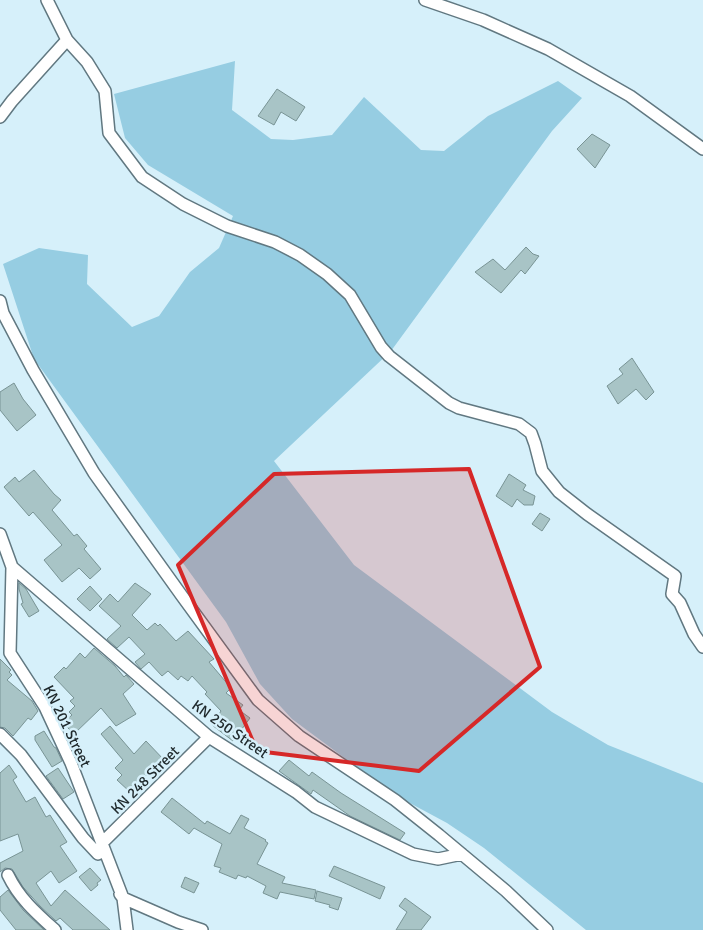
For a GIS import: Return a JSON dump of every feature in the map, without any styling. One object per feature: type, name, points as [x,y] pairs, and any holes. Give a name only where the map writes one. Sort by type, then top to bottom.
[{"type":"street","points":[[47,0],[67,40],[87,62],[105,91],[109,133],[142,177],[183,204],[227,226],[275,242],[300,255],[327,274],[350,295],[381,347],[407,370],[454,405],[519,424],[530,433],[542,471],[559,492],[675,576],[672,594],[680,603],[694,634],[703,646]]},
{"type":"street","points":[[425,0],[483,20],[548,49],[630,96],[703,149]]},
{"type":"street","points":[[0,117],[67,40]]},
{"type":"street","points":[[0,301],[3,313],[32,370],[94,473],[258,700],[299,736],[394,800],[462,854],[506,891],[547,930]]},
{"type":"street","points":[[0,534],[12,568],[10,653]]},
{"type":"street","name":"KN 250 Street","points":[[12,568],[209,737],[296,792],[314,807],[414,854],[438,859],[462,854]]},
{"type":"street","name":"KN 201 Street","points":[[0,642],[10,653],[45,708],[71,763],[100,848],[123,898],[127,930]]},
{"type":"street","points":[[0,734],[21,755],[84,838],[100,848]]},
{"type":"street","name":"KN 248 Street","points":[[100,848],[209,737]]},
{"type":"street","points":[[8,874],[14,888],[26,904],[54,930]]},
{"type":"street","points":[[123,898],[178,922],[202,930]]},
{"type":"highlighted area","points":[[469,469],[540,667],[419,771],[257,751],[178,565],[274,474]]},
{"type":"shaded area","points":[[235,61],[232,110],[271,139],[293,140],[332,135],[364,97],[421,150],[444,151],[488,116],[558,81],[582,98],[552,131],[391,351],[274,461],[354,565],[552,712],[608,745],[703,783],[703,930],[586,930],[484,848],[447,823],[393,794],[292,719],[260,684],[226,622],[34,359],[3,264],[39,248],[88,255],[87,284],[132,327],[159,316],[190,272],[219,248],[233,216],[148,165],[125,138],[114,94]]},
{"type":"building","points":[[277,89],[305,107],[296,121],[281,112],[274,125],[258,116]]},
{"type":"building","points":[[592,134],[610,145],[595,168],[577,149]]},
{"type":"building","points":[[526,247],[533,254],[539,256],[525,274],[521,270],[501,293],[475,272],[493,259],[505,270]]},
{"type":"building","points":[[632,358],[654,392],[646,400],[636,389],[618,404],[607,386],[623,374],[619,369]]},
{"type":"building","points":[[14,383],[23,399],[36,415],[17,431],[0,410],[0,392]]},
{"type":"building","points":[[34,470],[61,500],[52,510],[74,536],[77,534],[87,546],[84,549],[101,569],[90,579],[79,568],[62,582],[44,560],[62,545],[33,512],[29,516],[4,487],[15,477],[19,482]]},
{"type":"building","points":[[509,474],[526,485],[523,490],[535,496],[533,505],[524,505],[517,499],[512,507],[496,496]]},
{"type":"building","points":[[540,513],[550,519],[542,531],[532,524]]},
{"type":"building","points":[[19,583],[26,589],[39,611],[29,617],[21,604],[23,603]]},
{"type":"building","points":[[135,583],[151,594],[132,615],[147,630],[155,623],[158,626],[160,624],[176,641],[188,631],[214,659],[209,662],[231,688],[226,693],[243,705],[239,710],[250,718],[233,741],[212,725],[221,711],[192,676],[188,681],[181,676],[178,680],[168,671],[162,676],[149,662],[141,669],[135,662],[145,654],[129,637],[117,648],[107,639],[121,626],[99,606],[110,594],[118,602]]},
{"type":"building","points":[[90,586],[102,599],[90,611],[77,599]]},
{"type":"building","points":[[94,648],[134,684],[123,694],[136,714],[116,726],[101,708],[74,734],[63,723],[72,715],[69,712],[75,706],[70,701],[74,698],[54,677],[64,667],[66,669],[80,653],[85,658]]},
{"type":"building","points":[[0,659],[11,670],[9,672],[12,675],[7,680],[32,701],[38,711],[31,720],[28,718],[13,736],[5,728],[0,727]]},
{"type":"building","points":[[110,726],[134,754],[146,741],[166,762],[155,773],[152,770],[130,792],[117,780],[122,775],[115,768],[123,760],[101,734]]},
{"type":"building","points":[[44,731],[56,748],[62,761],[52,767],[35,740],[35,736]]},
{"type":"building","points":[[289,760],[309,776],[312,772],[341,793],[405,833],[400,840],[350,816],[313,790],[311,794],[279,771]]},
{"type":"building","points":[[9,765],[17,777],[13,780],[26,802],[35,797],[46,817],[50,815],[67,842],[60,846],[77,871],[59,883],[51,871],[36,883],[51,906],[65,890],[110,930],[73,930],[60,918],[56,921],[40,906],[23,887],[12,869],[5,868],[0,872],[0,863],[23,851],[18,834],[0,841],[0,773]]},
{"type":"building","points":[[58,768],[74,792],[63,799],[46,776]]},
{"type":"building","points":[[172,798],[205,824],[207,821],[230,834],[241,815],[249,819],[244,828],[268,843],[257,864],[285,877],[282,883],[316,890],[314,899],[280,892],[277,899],[263,893],[266,886],[247,876],[246,878],[238,875],[236,879],[219,872],[221,868],[214,866],[222,844],[194,828],[189,834],[161,812]]},
{"type":"building","points":[[334,866],[385,887],[380,899],[329,876]]},
{"type":"building","points":[[90,868],[101,880],[91,891],[79,877]]},
{"type":"building","points":[[185,877],[199,883],[194,893],[181,887]]},
{"type":"building","points":[[8,890],[23,910],[44,930],[16,930],[0,910],[0,897]]},
{"type":"building","points":[[317,891],[342,898],[338,910],[329,907],[330,905],[315,901]]},
{"type":"building","points":[[405,898],[431,917],[421,930],[396,930],[407,912],[399,906]]}]
